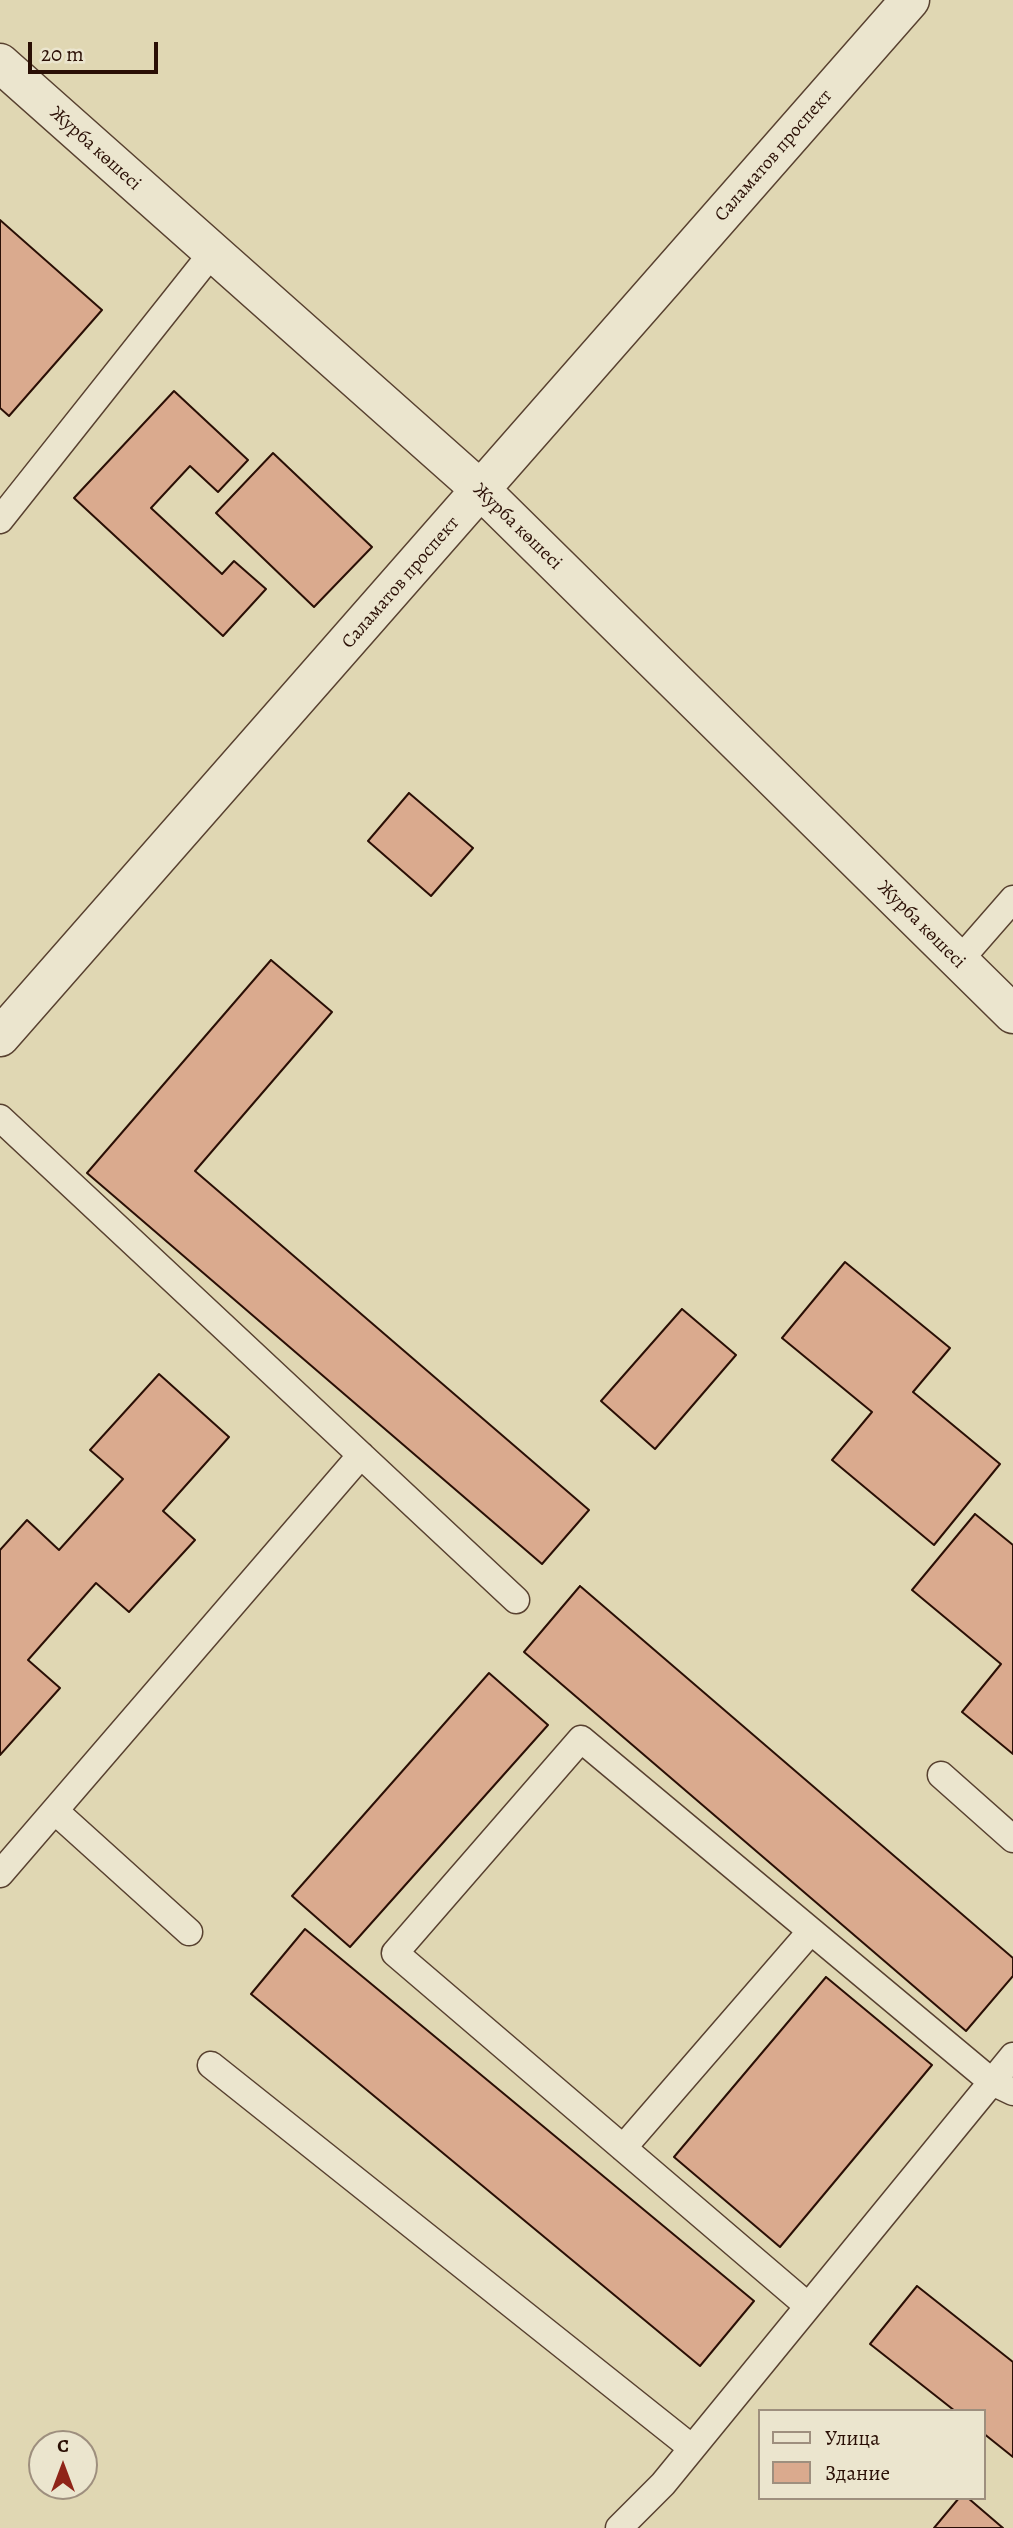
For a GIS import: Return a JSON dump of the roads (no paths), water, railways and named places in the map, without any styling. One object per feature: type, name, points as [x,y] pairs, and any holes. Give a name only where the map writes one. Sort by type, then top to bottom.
[{"type":"street","name":"Саламатов проспект","points":[[0,1037],[482,491],[910,0]]},
{"type":"street","name":"Журба көшесі","points":[[0,64],[482,491],[1013,1014]]},
{"type":"lane","points":[[0,520],[212,253]]},
{"type":"lane","points":[[958,962],[1013,899]]},
{"type":"lane","points":[[0,1118],[516,1600]]},
{"type":"lane","points":[[0,1874],[361,1455]]},
{"type":"lane","points":[[808,2306],[395,1953],[581,1740],[1002,2087]]},
{"type":"lane","points":[[941,1775],[1013,1839]]},
{"type":"lane","points":[[55,1811],[189,1931]]},
{"type":"lane","points":[[623,2148],[811,1931]]},
{"type":"lane","points":[[618,2528],[663,2484],[808,2306],[1002,2087],[1013,2056]]},
{"type":"lane","points":[[211,2065],[692,2448]]}]
